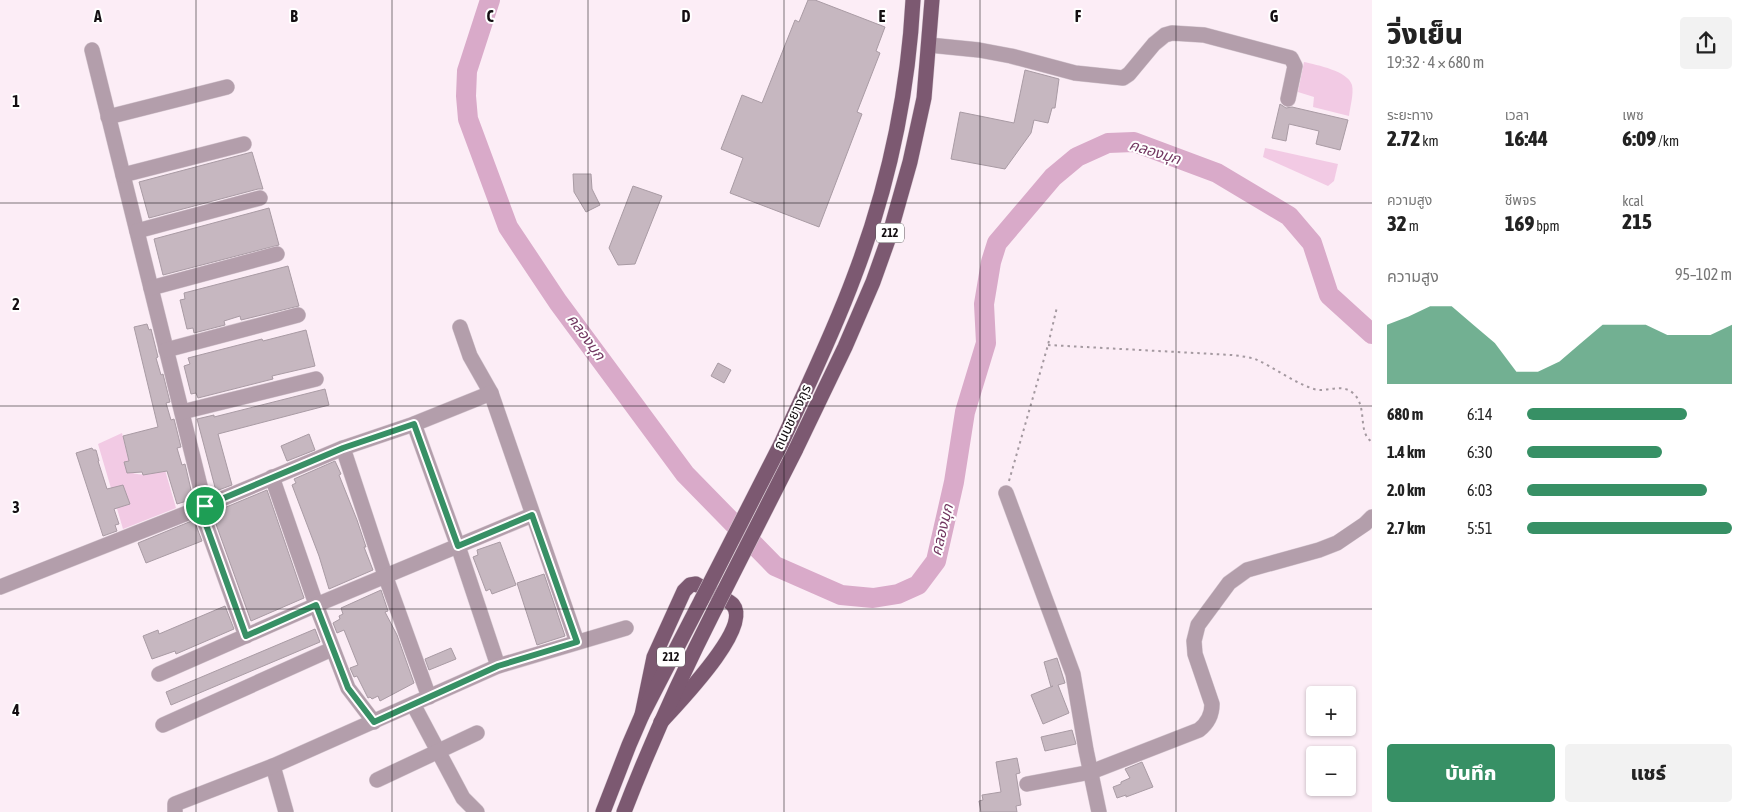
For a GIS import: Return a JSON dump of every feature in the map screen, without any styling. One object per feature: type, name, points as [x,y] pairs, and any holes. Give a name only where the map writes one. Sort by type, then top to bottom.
[{"type":"main road","name":"ถนนชยางกูร","points":[[603,812],[642,715],[780,444],[828,341],[854,278],[869,236],[892,159],[909,50],[913,0]]},
{"type":"main road","name":"ถนนชยางกูร","points":[[624,812],[660,722],[845,347],[873,282],[888,240],[910,162],[924,98],[932,0]]},
{"type":"main road","points":[[642,715],[654,657],[684,590],[690,585],[696,584],[733,604],[736,612],[736,623],[718,655],[702,676],[660,722]]},
{"type":"street","points":[[929,45],[979,50],[1011,56],[1075,73],[1123,78],[1129,74],[1154,44],[1165,35],[1180,32],[1204,35],[1291,58],[1296,66],[1288,99]]},
{"type":"street","points":[[92,50],[182,412],[202,507],[246,636]]},
{"type":"street","points":[[108,117],[226,87]]},
{"type":"street","points":[[123,175],[244,144]]},
{"type":"street","points":[[137,231],[260,198]]},
{"type":"street","points":[[151,288],[277,254]]},
{"type":"street","points":[[166,350],[298,315]]},
{"type":"street","points":[[460,327],[470,356],[491,393],[577,642]]},
{"type":"street","points":[[182,412],[316,379]]},
{"type":"street","points":[[0,587],[202,507],[272,476],[343,448],[414,424],[491,393]]},
{"type":"street","points":[[414,424],[458,546],[498,666]]},
{"type":"street","points":[[343,448],[385,575],[430,697]]},
{"type":"street","points":[[272,476],[316,605],[348,688],[374,722]]},
{"type":"street","points":[[1006,493],[1074,674],[1099,812]]},
{"type":"street","points":[[159,674],[385,575],[532,515]]},
{"type":"street","points":[[1027,784],[1091,772],[1199,730],[1207,724],[1212,704],[1195,654],[1194,641],[1198,625],[1229,582],[1246,570],[1319,550],[1337,543],[1372,517]]},
{"type":"street","points":[[175,812],[175,804],[274,766],[498,666],[626,628]]},
{"type":"street","points":[[163,725],[332,648]]},
{"type":"street","points":[[413,704],[463,798],[477,812]]},
{"type":"street","points":[[377,780],[477,734]]},
{"type":"street","points":[[274,766],[286,812]]},
{"type":"path","points":[[1006,493],[1048,345],[1056,307]]},
{"type":"path","points":[[1048,345],[1232,354],[1254,359],[1314,389],[1348,389],[1355,394],[1360,402],[1363,411],[1364,433],[1372,442]]},
{"type":"shaded area","points":[[1304,62],[1331,69],[1349,80],[1353,92],[1349,116],[1313,107],[1314,97],[1298,92]]},
{"type":"shaded area","points":[[1265,148],[1338,164],[1334,181],[1328,186],[1263,157]]},
{"type":"shaded area","points":[[122,433],[129,461],[125,462],[126,470],[141,475],[165,470],[176,508],[123,529],[98,444]]},
{"type":"building","points":[[808,0],[815,0],[885,27],[876,51],[880,53],[857,112],[862,114],[819,227],[730,193],[743,158],[721,149],[742,95],[762,103],[795,20],[799,22]]},
{"type":"building","points":[[1025,70],[1059,79],[1055,108],[1052,108],[1048,123],[1034,120],[1031,133],[1005,169],[951,159],[960,112],[1014,123]]},
{"type":"building","points":[[1280,104],[1286,108],[1292,107],[1348,120],[1340,150],[1316,144],[1319,131],[1289,124],[1286,141],[1272,138]]},
{"type":"building","points":[[252,152],[263,189],[149,218],[139,182]]},
{"type":"building","points":[[573,174],[591,174],[592,189],[600,205],[586,212],[574,192]]},
{"type":"building","points":[[633,186],[662,196],[635,264],[618,265],[609,248]]},
{"type":"building","points":[[269,208],[279,245],[163,275],[154,239]]},
{"type":"building","points":[[288,266],[299,306],[241,320],[240,316],[224,321],[225,325],[194,333],[193,328],[187,329],[180,300],[185,299],[184,293]]},
{"type":"building","points":[[147,324],[149,330],[151,329],[158,357],[156,358],[161,375],[163,374],[170,402],[166,403],[171,420],[174,419],[181,447],[177,448],[182,465],[185,464],[192,494],[188,494],[190,500],[177,504],[167,471],[143,475],[142,472],[127,473],[124,462],[129,461],[123,436],[158,427],[134,327]]},
{"type":"building","points":[[306,330],[315,366],[272,376],[273,379],[198,398],[196,393],[191,394],[184,366],[190,364],[188,358]]},
{"type":"building","points":[[718,363],[731,370],[724,383],[711,376]]},
{"type":"building","points":[[325,389],[329,405],[218,434],[232,485],[216,491],[197,419],[214,415],[214,417]]},
{"type":"building","points":[[309,434],[315,450],[287,461],[281,446]]},
{"type":"building","points":[[92,448],[96,450],[107,489],[123,485],[130,504],[114,509],[119,524],[115,525],[117,531],[103,536],[76,453]]},
{"type":"building","points":[[335,461],[373,570],[329,589],[319,556],[292,485],[296,483],[294,479]]},
{"type":"building","points":[[267,490],[304,598],[251,621],[212,513]]},
{"type":"building","points":[[194,520],[202,541],[146,563],[138,543]]},
{"type":"building","points":[[500,542],[516,585],[492,594],[490,589],[486,591],[473,557],[478,555],[477,550]]},
{"type":"building","points":[[544,574],[565,636],[537,645],[517,583]]},
{"type":"building","points":[[381,590],[388,611],[385,612],[397,635],[414,683],[380,701],[378,696],[372,699],[368,698],[357,676],[354,677],[350,668],[358,665],[344,630],[337,633],[333,623],[340,619],[339,616],[343,614],[341,608]]},
{"type":"building","points":[[225,606],[234,629],[176,654],[175,651],[152,659],[143,636],[158,630],[159,634]]},
{"type":"building","points":[[315,629],[320,642],[171,705],[166,692]]},
{"type":"building","points":[[451,648],[456,659],[429,670],[425,659]]},
{"type":"building","points":[[1057,658],[1065,683],[1058,685],[1069,713],[1043,724],[1031,695],[1051,687],[1044,662]]},
{"type":"building","points":[[1072,730],[1076,744],[1045,751],[1041,737]]},
{"type":"building","points":[[1017,758],[1020,773],[1016,774],[1021,805],[1016,806],[1017,812],[981,812],[979,801],[983,800],[982,795],[1001,792],[996,762]]},
{"type":"building","points":[[1142,762],[1153,787],[1126,797],[1126,795],[1117,798],[1113,787],[1130,778],[1125,769]]},
{"type":"waterway","name":"คลองมุก","points":[[490,0],[467,71],[466,96],[468,119],[508,227],[558,302],[685,474],[775,566],[841,595],[873,598],[898,594],[918,585],[936,561],[954,482],[965,412],[986,343],[984,304],[991,262],[997,243],[1053,177],[1077,157],[1108,143],[1134,142],[1217,173],[1289,216],[1312,243],[1329,295],[1372,334]]},
{"type":"route","points":[[414,424],[458,546],[532,515],[577,642],[498,666],[374,722],[348,688],[316,605],[246,636],[200,508],[205,506],[272,476],[343,448],[414,424]]}]
